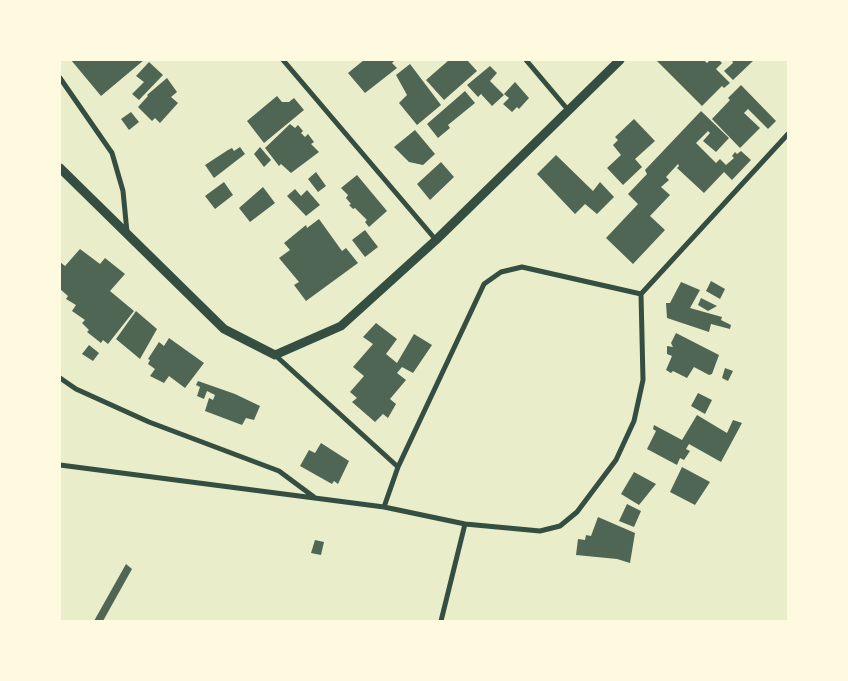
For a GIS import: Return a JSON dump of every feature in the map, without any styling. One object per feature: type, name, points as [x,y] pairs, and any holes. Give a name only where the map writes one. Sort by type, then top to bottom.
[{"type":"street","points":[[283,60],[436,240]]},
{"type":"street","points":[[526,60],[570,111]]},
{"type":"street","points":[[275,355],[340,326],[436,240],[620,60]]},
{"type":"street","points":[[60,78],[112,154],[123,191],[127,234]]},
{"type":"street","points":[[60,464],[384,507],[465,524],[540,531],[560,526],[583,504],[616,460],[634,421],[643,380],[641,294],[788,134]]},
{"type":"street","points":[[60,168],[224,329],[275,355],[398,468]]},
{"type":"street","points":[[384,507],[398,468],[484,284],[501,272],[522,267],[641,294]]},
{"type":"street","points":[[60,378],[76,389],[148,422],[279,471],[314,498]]},
{"type":"street","points":[[441,621],[465,524]]},
{"type":"building","points":[[71,60],[105,61],[144,60],[101,96]]},
{"type":"building","points":[[364,60],[395,60],[392,63],[397,68],[365,93],[348,73]]},
{"type":"building","points":[[449,60],[467,60],[477,71],[444,100],[426,80]]},
{"type":"building","points":[[656,60],[704,60],[707,63],[710,60],[719,60],[722,63],[716,69],[730,83],[724,88],[722,86],[702,106]]},
{"type":"building","points":[[732,60],[754,60],[733,80],[724,71],[733,63]]},
{"type":"building","points":[[149,62],[163,75],[139,100],[132,94],[144,82],[136,76]]},
{"type":"building","points":[[410,64],[441,105],[417,125],[399,103],[407,95],[396,75]]},
{"type":"building","points":[[490,66],[497,73],[490,81],[504,95],[492,106],[481,94],[478,97],[467,85]]},
{"type":"building","points":[[167,78],[177,92],[171,97],[178,103],[160,123],[155,118],[152,121],[138,107],[147,95]]},
{"type":"building","points":[[515,82],[529,98],[519,109],[517,107],[512,112],[503,104],[509,98],[504,94]]},
{"type":"building","points":[[741,85],[776,121],[768,129],[748,109],[744,113],[760,128],[740,148],[712,119]]},
{"type":"building","points":[[465,91],[475,103],[448,125],[450,128],[438,138],[427,124]]},
{"type":"building","points":[[277,96],[282,102],[289,102],[294,98],[304,110],[264,143],[247,121]]},
{"type":"building","points":[[701,111],[729,138],[716,152],[703,141],[710,133],[708,131],[696,143],[716,163],[720,159],[726,165],[734,158],[732,156],[735,152],[737,154],[741,151],[751,160],[732,180],[724,172],[704,193],[677,168],[678,164],[666,177],[669,180],[661,187],[670,195],[650,216],[665,230],[633,264],[606,238],[638,204],[628,194],[647,174],[645,170]]},
{"type":"building","points":[[131,112],[139,122],[129,130],[121,119]]},
{"type":"building","points":[[634,119],[655,141],[635,159],[642,167],[623,185],[607,168],[621,155],[613,145],[618,140],[615,137]]},
{"type":"building","points":[[290,124],[295,128],[298,125],[305,137],[308,134],[314,142],[311,144],[319,152],[291,173],[281,164],[279,166],[265,148]]},
{"type":"building","points":[[415,130],[435,154],[423,165],[409,162],[394,147]]},
{"type":"building","points":[[240,147],[245,154],[214,178],[205,165],[228,150],[232,148],[234,151]]},
{"type":"building","points":[[260,147],[271,160],[264,167],[254,154]]},
{"type":"building","points":[[556,155],[593,191],[600,182],[614,197],[597,214],[585,204],[575,214],[537,174]]},
{"type":"building","points":[[441,162],[454,177],[430,200],[417,184]]},
{"type":"building","points":[[316,172],[326,186],[318,192],[308,179]]},
{"type":"building","points":[[357,175],[387,211],[369,227],[365,222],[367,220],[355,208],[353,209],[349,205],[351,204],[346,198],[348,195],[341,188]]},
{"type":"building","points":[[224,182],[233,195],[215,209],[205,196]]},
{"type":"building","points":[[263,187],[275,203],[250,222],[239,208]]},
{"type":"building","points":[[295,189],[301,196],[307,190],[320,205],[306,216],[287,196]]},
{"type":"building","points":[[319,219],[342,251],[346,248],[358,263],[306,301],[294,285],[299,282],[279,258],[290,250],[284,243],[306,225],[307,228]]},
{"type":"building","points":[[365,230],[378,247],[365,257],[352,240]]},
{"type":"building","points":[[80,249],[100,264],[105,258],[125,274],[110,291],[134,311],[108,344],[103,340],[101,343],[87,332],[89,330],[82,323],[85,320],[72,311],[76,305],[66,299],[68,296],[60,289],[60,262],[65,266]]},
{"type":"building","points":[[711,281],[725,289],[720,299],[706,291]]},
{"type":"building","points":[[681,282],[700,290],[690,308],[722,317],[721,320],[731,325],[730,329],[711,324],[709,332],[667,318],[666,303],[670,303]]},
{"type":"building","points":[[701,298],[717,306],[708,311],[698,305]]},
{"type":"building","points":[[136,311],[157,329],[140,359],[116,339]]},
{"type":"building","points":[[376,323],[397,339],[386,354],[397,363],[414,334],[432,345],[413,373],[402,367],[397,373],[406,380],[390,399],[396,404],[388,418],[383,414],[375,422],[352,402],[357,398],[350,392],[364,376],[353,367],[373,344],[363,337]]},
{"type":"building","points":[[676,333],[719,355],[712,374],[709,375],[694,367],[687,378],[673,371],[671,373],[666,370],[672,356],[667,354],[667,346],[673,347],[671,343]]},
{"type":"building","points":[[169,338],[204,363],[185,388],[169,376],[164,383],[150,376],[155,369],[148,364],[150,360],[148,359],[159,342],[164,346]]},
{"type":"building","points":[[89,345],[99,353],[93,361],[82,354]]},
{"type":"building","points":[[725,368],[733,371],[728,381],[722,378]]},
{"type":"building","points":[[198,381],[235,394],[260,406],[254,420],[246,418],[242,425],[205,411],[209,398],[213,400],[215,395],[207,391],[204,399],[197,396],[200,387],[196,385]]},
{"type":"building","points":[[698,393],[712,400],[705,414],[691,406]]},
{"type":"building","points":[[697,415],[727,433],[733,420],[742,423],[721,462],[689,444],[686,449],[690,451],[684,460],[680,458],[677,465],[647,449],[656,431],[653,429],[654,425],[682,440]]},
{"type":"building","points":[[321,443],[349,461],[338,484],[334,481],[332,484],[300,466],[309,450],[315,453]]},
{"type":"building","points":[[682,467],[710,482],[695,505],[670,492]]},
{"type":"building","points":[[634,472],[656,484],[639,505],[621,494]]},
{"type":"building","points":[[627,504],[641,511],[634,527],[619,521]]},
{"type":"building","points":[[598,517],[635,533],[630,563],[617,559],[576,555],[578,539],[585,540],[586,535],[591,536]]},
{"type":"building","points":[[315,540],[324,542],[321,555],[311,553]]},
{"type":"building","points":[[126,564],[132,569],[103,621],[94,621]]}]
